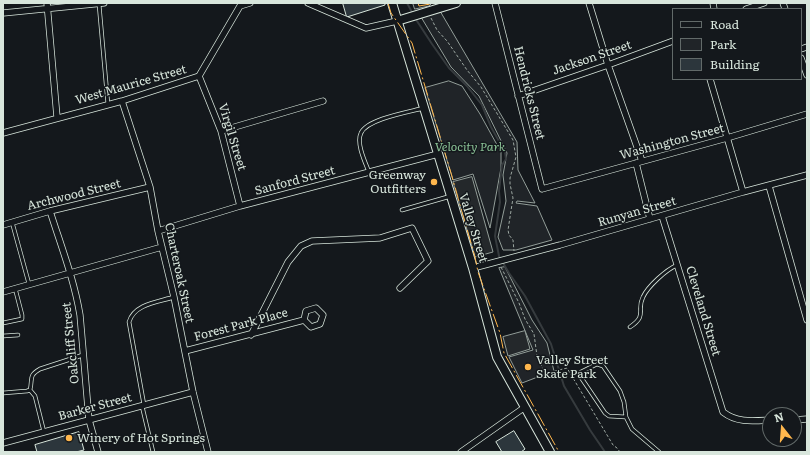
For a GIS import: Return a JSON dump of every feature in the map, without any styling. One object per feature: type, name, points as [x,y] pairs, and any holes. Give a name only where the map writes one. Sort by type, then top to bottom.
[{"type":"street","points":[[3,13],[47,6],[104,3]]},
{"type":"street","name":"West Maurice Street","points":[[3,133],[122,101],[199,76],[240,4],[250,3]]},
{"type":"street","points":[[308,3],[366,28],[398,21],[444,5],[456,3]]},
{"type":"street","name":"Valley Street","points":[[392,3],[473,268],[497,357],[550,452]]},
{"type":"street","name":"Hendricks Street","points":[[495,3],[542,189]]},
{"type":"street","points":[[589,3],[639,162],[650,219]]},
{"type":"street","points":[[749,8],[764,3]]},
{"type":"street","points":[[47,6],[57,118]]},
{"type":"street","name":"Jackson Street","points":[[518,96],[672,41]]},
{"type":"street","points":[[802,61],[807,75]]},
{"type":"street","name":"Virgil Street","points":[[199,76],[221,131],[240,206]]},
{"type":"street","points":[[710,80],[743,192]]},
{"type":"street","name":"Charteroak Street","points":[[122,101],[150,187],[158,231],[174,297],[193,392],[208,452]]},
{"type":"street","points":[[221,131],[322,102]]},
{"type":"street","name":"Washington Street","points":[[542,189],[727,138],[807,114]]},
{"type":"street","name":"Sanford Street","points":[[158,231],[240,206],[438,154]]},
{"type":"street","name":"Runyan Street","points":[[473,268],[498,264],[507,259],[807,175]]},
{"type":"street","points":[[769,186],[807,317]]},
{"type":"street","name":"Archwood Street","points":[[3,225],[50,211],[150,187]]},
{"type":"street","name":"Oakcliff Street","points":[[50,211],[70,273],[80,315],[89,420],[98,452]]},
{"type":"street","name":"Cleveland Street","points":[[662,216],[723,412],[730,418],[744,421],[762,420]]},
{"type":"street","points":[[251,335],[288,262],[300,246],[312,241],[380,238],[412,228],[428,261],[400,288]]},
{"type":"street","points":[[3,292],[162,247]]},
{"type":"street","name":"Forest Park Place","points":[[185,351],[304,320]]},
{"type":"street","name":"Barker Street","points":[[3,444],[193,392]]},
{"type":"street","points":[[461,452],[525,406]]},
{"type":"lane","points":[[99,4],[108,105]]},
{"type":"lane","points":[[369,172],[362,157],[360,147],[360,134],[364,128],[383,119],[424,108]]},
{"type":"lane","points":[[402,210],[451,196]]},
{"type":"lane","points":[[12,222],[29,284]]},
{"type":"lane","points":[[630,326],[639,320],[643,297],[669,269],[677,266]]},
{"type":"lane","points":[[3,323],[22,319],[15,288]]},
{"type":"lane","points":[[153,452],[143,406],[129,322],[131,315],[137,309],[174,297]]},
{"type":"lane","points":[[3,336],[18,335]]},
{"type":"lane","points":[[44,432],[35,396],[30,390],[31,376],[40,369],[84,355]]},
{"type":"lane","points":[[626,417],[609,416],[605,413],[580,376],[581,372],[597,364],[603,366],[620,391],[624,402],[626,417],[632,429],[660,452]]},
{"type":"lane","points":[[3,393],[30,390]]},
{"type":"path","points":[[423,13],[447,41],[481,87],[513,140],[516,158],[510,178],[513,198],[508,230],[509,235],[513,240],[514,252]]},
{"type":"path","points":[[498,264],[501,267],[519,303],[525,319],[534,334],[538,356],[544,371],[547,374],[566,368],[613,445],[618,448],[620,452]]},
{"type":"green space","points":[[413,3],[432,3],[429,6],[415,9]]},
{"type":"green space","points":[[440,11],[517,142],[518,170],[535,203],[517,201],[516,203],[537,206],[552,240],[516,250],[503,250],[498,237],[506,201],[503,175],[507,153],[479,96],[451,67],[421,17]]},
{"type":"green space","name":"Velocity Park","points":[[449,81],[462,86],[480,114],[501,152],[501,168],[490,228],[473,174],[453,180],[425,88]]},
{"type":"green space","points":[[505,267],[532,320],[547,343],[555,375],[545,378],[541,371],[543,375],[522,383],[509,357],[533,350],[499,268]]},
{"type":"shaded area","points":[[472,177],[493,252],[475,257],[453,182]]},
{"type":"shaded area","points":[[525,331],[530,349],[508,356],[503,337]]},
{"type":"building","points":[[343,3],[385,3],[385,5],[347,17]]},
{"type":"building","points":[[514,431],[525,449],[521,452],[502,452],[496,442]]},
{"type":"building","name":"Winery of Hot Springs","points":[[79,432],[84,450],[76,452],[37,452],[35,445]]},
{"type":"waterway","points":[[407,3],[413,14]]},
{"type":"waterway","points":[[415,18],[449,68],[467,86],[482,105],[491,127],[505,152],[506,159],[502,165],[499,191],[500,202],[495,236],[499,256],[525,296],[551,344],[564,386],[605,452]]},
{"type":"power","points":[[388,3],[391,13],[412,43],[451,173],[478,272],[500,333],[504,353],[559,452]]},
{"type":"power","points":[[418,3],[419,6],[436,3]]},
{"type":"place","name":"Greenway Outfitters","points":[[434,182]]},
{"type":"place","name":"Valley Street Skate Park","points":[[528,367]]},
{"type":"place","name":"Winery of Hot Springs","points":[[69,438]]}]
